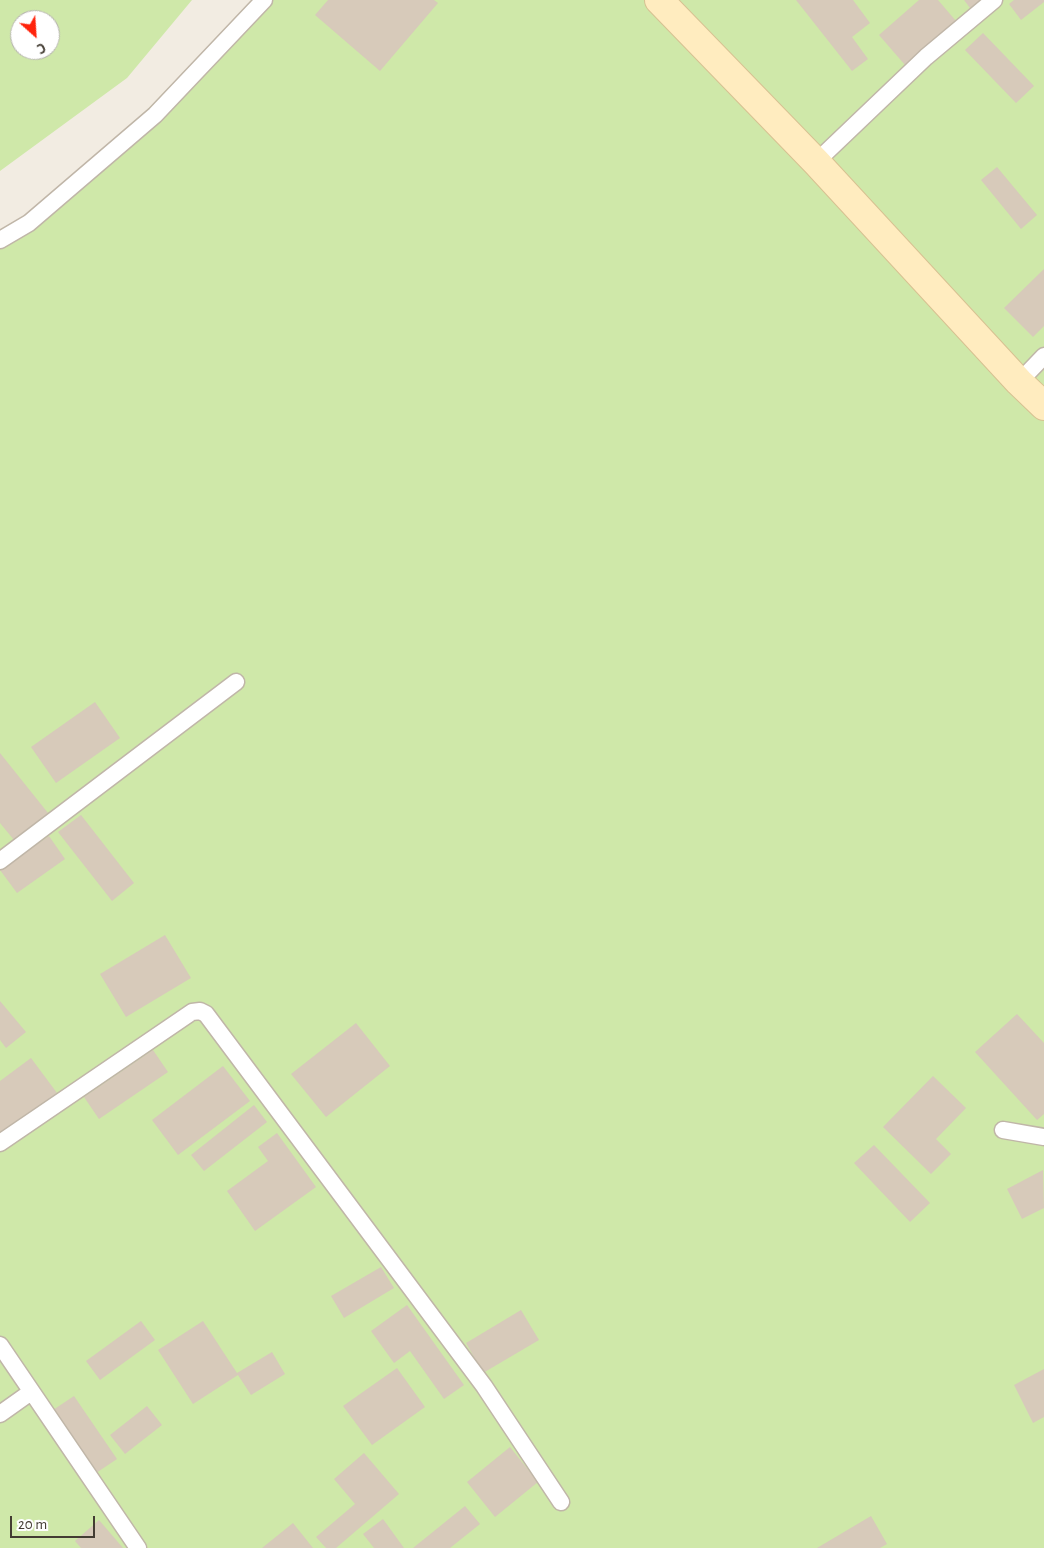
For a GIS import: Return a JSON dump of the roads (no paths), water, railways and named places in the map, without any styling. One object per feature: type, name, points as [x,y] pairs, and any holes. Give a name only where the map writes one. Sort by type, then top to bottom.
[{"type":"street","points":[[659,0],[816,162],[1019,382],[1044,406]]},
{"type":"lane","points":[[0,240],[29,223],[156,115],[264,0]]},
{"type":"lane","points":[[816,162],[926,57],[994,0]]},
{"type":"lane","points":[[1019,382],[1044,356]]},
{"type":"lane","points":[[0,861],[236,682]]},
{"type":"lane","points":[[0,1143],[192,1012],[200,1011],[206,1014],[484,1386],[560,1502]]},
{"type":"lane","points":[[1003,1130],[1044,1137]]},
{"type":"lane","points":[[0,1345],[138,1548]]},
{"type":"lane","points":[[0,1414],[31,1392]]}]
